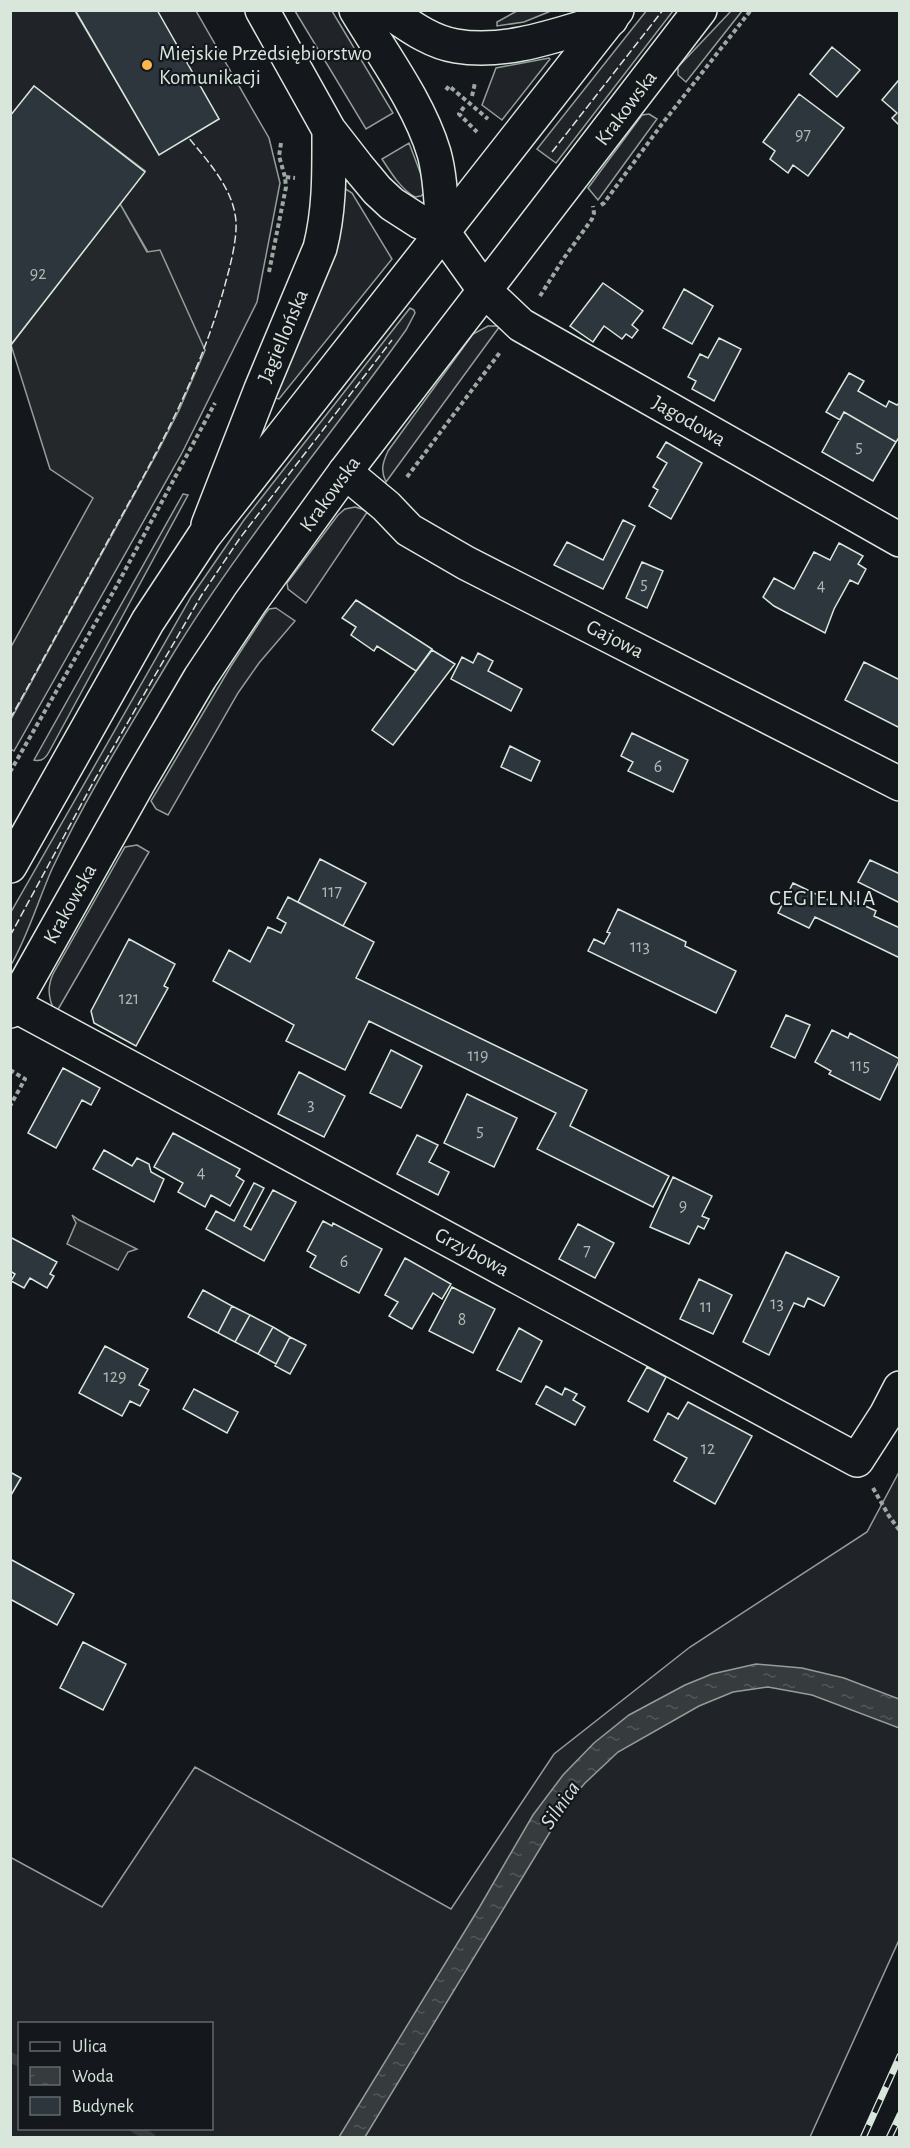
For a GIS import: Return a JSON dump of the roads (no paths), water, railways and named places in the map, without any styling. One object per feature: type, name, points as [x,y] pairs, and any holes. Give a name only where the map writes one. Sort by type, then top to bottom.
[{"type":"street","name":"Jagiellońska","points":[[262,10],[329,130],[376,190],[392,204],[420,222],[443,232],[485,291]]},
{"type":"street","points":[[356,10],[425,127],[435,156],[443,232]]},
{"type":"street","points":[[386,10],[424,34],[454,46],[480,48],[551,37],[614,15]]},
{"type":"street","name":"Krakowska","points":[[12,1008],[134,790],[200,678],[250,603],[345,472],[700,10]]},
{"type":"street","points":[[10,866],[148,621],[204,536],[614,15]]},
{"type":"street","name":"Jagiellońska","points":[[204,536],[261,388],[320,248],[326,226],[329,188],[329,130]]},
{"type":"street","name":"Jagodowa","points":[[485,291],[521,325],[900,540]]},
{"type":"street","name":"Gajowa","points":[[345,472],[386,506],[409,530],[466,563],[900,784]]},
{"type":"street","name":"Grzybowa","points":[[12,1008],[857,1460],[886,1415],[900,1388]]},
{"type":"water","name":"Silnica","points":[[756,1664],[802,1668],[844,1678],[899,1699],[899,1728],[812,1695],[768,1687],[733,1692],[699,1706],[618,1752],[585,1783],[567,1804],[365,2137],[339,2137],[533,1815],[563,1775],[594,1743],[629,1715],[685,1685],[712,1674]]},
{"type":"waterway","points":[[10,2057],[18,2061]]},
{"type":"waterway","points":[[138,2130],[151,2138]]},
{"type":"railway","points":[[863,2138],[900,2056]]},
{"type":"railway","points":[[889,2138],[900,2115]]},
{"type":"place","name":"Miejskie Przedsiębiorstwo Komunikacji","points":[[147,65]]},
{"type":"district","name":"CEGIELNIA","points":[[823,898]]}]
